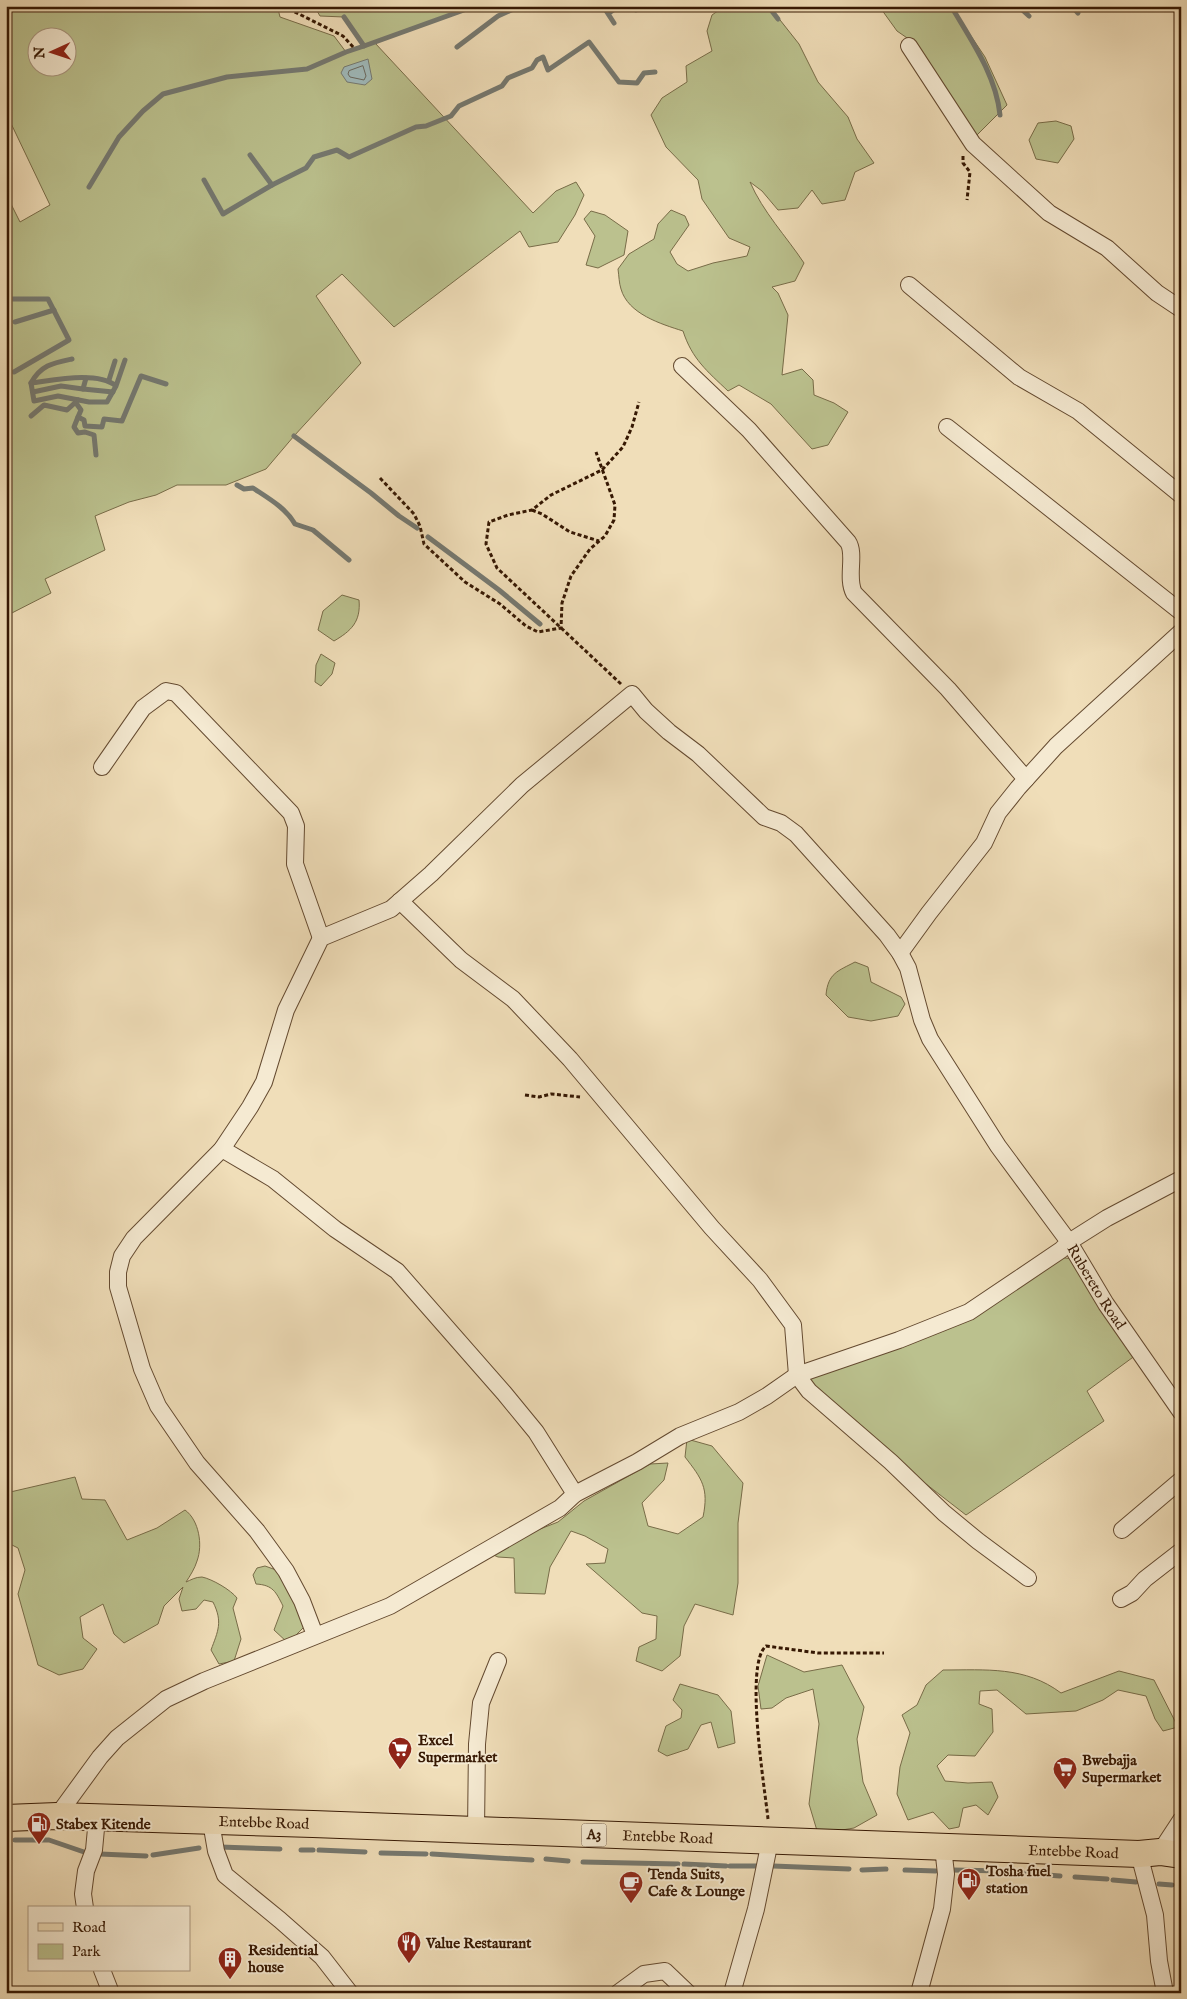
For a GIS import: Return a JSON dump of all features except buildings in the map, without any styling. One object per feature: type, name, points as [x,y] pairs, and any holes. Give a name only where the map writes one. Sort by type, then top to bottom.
[{"type":"main road","name":"Entebbe Road","points":[[6,1818],[57,1816],[1160,1853]]},
{"type":"street","points":[[909,46],[974,144],[1048,213],[1107,248],[1157,293],[1181,309]]},
{"type":"street","points":[[909,286],[1020,377],[1078,411],[1181,494]]},
{"type":"street","points":[[682,366],[749,430],[848,542],[851,550],[850,582],[854,593],[948,688],[1026,779]]},
{"type":"street","points":[[947,427],[1181,612]]},
{"type":"street","points":[[900,953],[928,913],[984,843],[998,813],[1026,779],[1056,746],[1181,632]]},
{"type":"street","points":[[102,767],[143,708],[166,691],[176,693],[291,813],[296,826],[295,864],[321,938]]},
{"type":"street","points":[[57,1816],[100,1757],[118,1738],[166,1700],[204,1681],[314,1635],[390,1606],[560,1508],[575,1494],[637,1462],[680,1436],[739,1412],[767,1396],[797,1375],[899,1340],[969,1312],[1062,1250],[1069,1242],[998,1146],[930,1039],[922,1020],[908,968],[887,935],[796,834],[780,823],[764,817],[698,754],[669,732],[632,694],[522,785],[431,874],[400,901],[380,915],[321,938],[286,1010],[264,1082],[250,1107],[222,1149],[134,1238],[122,1256],[118,1272],[118,1287],[142,1369],[158,1406],[197,1462],[257,1531],[286,1571],[302,1601],[314,1635]]},
{"type":"street","points":[[400,901],[461,960],[514,999],[570,1059],[712,1228],[760,1280],[793,1325],[797,1375],[810,1391],[891,1462],[944,1513],[1028,1578]]},
{"type":"street","points":[[222,1149],[273,1179],[335,1228],[397,1270],[536,1432],[575,1494]]},
{"type":"street","name":"Rubereto Road","points":[[1181,1179],[1107,1218],[1069,1242],[1106,1304],[1181,1412]]},
{"type":"street","points":[[1122,1530],[1181,1480]]},
{"type":"street","points":[[1121,1600],[1132,1593],[1145,1578],[1181,1550]]},
{"type":"street","points":[[476,1831],[477,1744],[481,1703],[498,1661]]},
{"type":"street","points":[[85,1906],[83,1894],[86,1871],[94,1850],[97,1818]]},
{"type":"street","points":[[1165,1993],[1159,1961],[1155,1915],[1160,1853],[1181,1820]]},
{"type":"street","points":[[211,1822],[216,1851],[225,1875],[322,1957],[350,1993]]},
{"type":"street","points":[[732,1993],[756,1909],[770,1841]]},
{"type":"street","points":[[919,1993],[942,1909],[946,1874],[943,1847]]},
{"type":"street","points":[[618,1993],[644,1974],[665,1971],[688,1993]]},
{"type":"street","points":[[103,1972],[110,1993]]},
{"type":"path","points":[[283,6],[343,36],[354,48]]},
{"type":"path","points":[[966,134],[963,148],[963,163],[970,172],[967,200]]},
{"type":"path","points":[[632,694],[497,568],[486,544],[489,522],[508,515],[532,510],[551,495],[602,470],[623,447],[632,428],[639,402]]},
{"type":"path","points":[[560,628],[562,603],[571,576],[590,549],[605,536],[614,520],[615,505],[596,452]]},
{"type":"path","points":[[380,478],[414,514],[420,526],[424,544],[465,582],[500,604],[526,626],[538,632],[560,628]]},
{"type":"path","points":[[532,510],[542,514],[570,532],[600,541]]},
{"type":"path","points":[[525,1095],[539,1096],[551,1094],[588,1098],[601,1096]]},
{"type":"path","points":[[770,1841],[757,1715],[756,1676],[762,1650],[766,1646],[818,1653],[884,1653]]},
{"type":"green space","points":[[6,6],[268,6],[278,9],[280,17],[334,36],[346,52],[364,46],[344,17],[320,16],[314,6],[475,6],[375,43],[533,213],[556,191],[576,182],[584,195],[575,215],[558,242],[529,247],[520,231],[394,327],[342,274],[316,296],[361,363],[266,469],[226,485],[177,485],[156,495],[129,502],[95,516],[105,550],[45,579],[51,593],[6,616],[6,194],[20,222],[50,205],[6,113]]},
{"type":"green space","points":[[725,6],[769,6],[799,44],[818,82],[848,117],[857,139],[874,163],[855,172],[845,200],[822,204],[812,190],[798,208],[778,210],[762,191],[750,182],[768,214],[804,263],[795,281],[772,287],[778,293],[788,315],[782,375],[802,369],[813,380],[814,395],[834,403],[848,412],[828,445],[812,449],[771,404],[739,385],[728,391],[707,371],[696,357],[683,331],[646,317],[625,298],[620,284],[618,269],[629,254],[654,239],[658,224],[671,210],[685,216],[689,225],[670,252],[677,264],[688,271],[713,263],[747,256],[750,247],[729,238],[702,199],[698,180],[666,147],[651,115],[662,98],[687,82],[686,66],[712,51],[707,31],[712,15]]},
{"type":"green space","points":[[879,6],[951,6],[985,57],[1007,105],[975,137],[913,42],[897,31]]},
{"type":"green space","points":[[1056,121],[1071,126],[1074,139],[1058,163],[1036,159],[1029,140],[1038,123]]},
{"type":"green space","points":[[591,211],[605,215],[628,231],[624,255],[598,268],[586,265],[595,236],[584,219]]},
{"type":"green space","points":[[342,595],[359,600],[358,614],[354,625],[334,641],[318,630],[323,611]]},
{"type":"green space","points":[[321,654],[335,663],[332,674],[321,686],[315,682],[316,665]]},
{"type":"green space","points":[[855,962],[868,967],[871,982],[901,997],[905,1004],[898,1016],[871,1021],[848,1017],[826,995],[832,977]]},
{"type":"green space","points":[[1059,1257],[1072,1259],[1136,1355],[1087,1391],[1104,1421],[966,1515],[803,1381],[972,1314]]},
{"type":"green space","points":[[687,1439],[712,1446],[743,1483],[738,1523],[738,1583],[733,1615],[695,1604],[684,1626],[680,1656],[662,1671],[636,1661],[639,1647],[656,1639],[657,1616],[642,1613],[586,1564],[605,1563],[608,1549],[585,1536],[571,1531],[550,1567],[545,1594],[515,1593],[514,1558],[498,1557],[489,1553],[517,1538],[558,1522],[584,1501],[650,1464],[668,1463],[664,1480],[642,1503],[648,1526],[678,1534],[703,1517],[705,1507],[703,1484],[685,1457]]},
{"type":"green space","points":[[75,1477],[82,1499],[105,1500],[127,1540],[157,1528],[185,1510],[190,1514],[197,1526],[200,1548],[196,1564],[186,1582],[202,1577],[206,1578],[226,1588],[237,1598],[233,1608],[241,1639],[234,1661],[219,1664],[211,1650],[219,1621],[213,1602],[204,1600],[196,1609],[182,1611],[179,1599],[183,1587],[164,1606],[158,1624],[124,1643],[114,1634],[103,1604],[80,1617],[83,1638],[97,1649],[83,1669],[59,1675],[38,1665],[18,1594],[25,1570],[18,1548],[6,1542],[6,1493]]},
{"type":"green space","points":[[265,1566],[279,1571],[287,1580],[304,1627],[288,1643],[274,1630],[283,1606],[281,1601],[273,1590],[256,1584],[253,1575],[257,1568]]},
{"type":"green space","points":[[767,1655],[804,1672],[842,1665],[864,1707],[857,1739],[863,1782],[877,1815],[854,1828],[818,1834],[809,1804],[819,1724],[813,1689],[786,1698],[772,1708],[761,1709],[758,1686]]},
{"type":"green space","points":[[943,1670],[1005,1671],[1033,1678],[1061,1693],[1119,1671],[1154,1680],[1178,1727],[1163,1731],[1155,1719],[1146,1696],[1118,1690],[1103,1700],[1076,1711],[1026,1714],[997,1690],[980,1691],[979,1704],[992,1709],[993,1732],[975,1756],[948,1755],[937,1766],[945,1781],[968,1783],[992,1782],[998,1797],[988,1815],[976,1805],[963,1808],[959,1827],[949,1829],[933,1812],[908,1820],[897,1794],[900,1767],[910,1733],[902,1715],[917,1705],[926,1685]]},
{"type":"green space","points":[[680,1684],[718,1695],[731,1711],[735,1743],[718,1748],[711,1722],[701,1725],[688,1749],[667,1756],[658,1751],[666,1726],[681,1718],[682,1710],[673,1700]]},
{"type":"water","points":[[368,59],[372,79],[365,85],[347,82],[341,73],[344,67]]},
{"type":"waterway","points":[[344,17],[364,46],[475,6]]},
{"type":"waterway","points":[[457,47],[498,16],[520,6]]},
{"type":"waterway","points":[[603,6],[614,23]]},
{"type":"waterway","points":[[609,13],[619,6]]},
{"type":"waterway","points":[[628,6],[636,10],[648,6]]},
{"type":"waterway","points":[[668,6],[673,9],[677,6]]},
{"type":"waterway","points":[[768,6],[778,19]]},
{"type":"waterway","points":[[951,6],[988,72],[998,100],[1000,115]]},
{"type":"waterway","points":[[1018,6],[1029,16]]},
{"type":"waterway","points":[[1072,6],[1078,13]]},
{"type":"waterway","points":[[250,155],[272,185],[306,168],[314,157],[337,150],[349,157],[416,127],[426,126],[451,116],[459,106],[502,86],[508,78],[532,68],[537,60],[543,57],[548,70],[589,42],[619,82],[637,83],[644,73],[655,72]]},
{"type":"waterway","points":[[89,187],[119,137],[143,111],[163,94],[227,77],[307,69],[364,46]]},
{"type":"waterway","points":[[204,180],[223,214],[272,185]]},
{"type":"waterway","points":[[6,299],[48,299],[69,340],[14,372]]},
{"type":"waterway","points":[[15,322],[54,310]]},
{"type":"waterway","points":[[31,383],[39,372],[48,366],[72,359]]},
{"type":"waterway","points":[[116,386],[108,381],[87,378],[31,383],[34,401],[58,396],[89,402],[107,402],[116,386],[125,360]]},
{"type":"waterway","points":[[109,380],[115,361]]},
{"type":"waterway","points":[[76,403],[81,410],[78,417],[84,420],[85,426],[102,427],[104,419],[122,421],[141,376],[166,384]]},
{"type":"waterway","points":[[33,392],[61,386],[83,389],[86,378]]},
{"type":"waterway","points":[[83,389],[113,392]]},
{"type":"waterway","points":[[31,416],[44,405],[67,410],[78,400]]},
{"type":"waterway","points":[[78,417],[74,427],[78,433],[85,432],[94,435],[96,455]]},
{"type":"waterway","points":[[294,436],[417,528]]},
{"type":"waterway","points":[[237,485],[244,489],[253,488],[265,496],[282,508],[295,524],[313,530],[349,560]]},
{"type":"waterway","points":[[428,537],[499,590],[540,624]]},
{"type":"waterway","points":[[15,1840],[49,1840],[84,1852]]},
{"type":"waterway","points":[[220,1847],[280,1849]]},
{"type":"waterway","points":[[153,1855],[199,1848]]},
{"type":"waterway","points":[[301,1850],[313,1850]]},
{"type":"waterway","points":[[319,1850],[365,1852]]},
{"type":"waterway","points":[[381,1853],[426,1854]]},
{"type":"waterway","points":[[100,1854],[146,1856]]},
{"type":"waterway","points":[[432,1854],[532,1860]]},
{"type":"waterway","points":[[546,1859],[568,1861]]},
{"type":"waterway","points":[[583,1862],[678,1864]]},
{"type":"waterway","points":[[684,1864],[726,1866]]},
{"type":"waterway","points":[[730,1866],[759,1866]]},
{"type":"waterway","points":[[773,1866],[849,1869]]},
{"type":"waterway","points":[[862,1870],[886,1869]]},
{"type":"waterway","points":[[905,1870],[936,1871]]},
{"type":"waterway","points":[[952,1870],[1004,1871]]},
{"type":"waterway","points":[[1021,1873],[1060,1876]]},
{"type":"waterway","points":[[1075,1877],[1107,1879]]},
{"type":"waterway","points":[[1113,1880],[1136,1882]]},
{"type":"waterway","points":[[1159,1884],[1172,1885]]},
{"type":"place","name":"Excel Supermarket","points":[[400,1770]]},
{"type":"place","name":"Bwebajja Supermarket","points":[[1065,1790]]},
{"type":"place","name":"Stabex Kitende","points":[[39,1845]]},
{"type":"place","name":"Tosha fuel station","points":[[969,1901]]},
{"type":"place","name":"Tenda Suits, Cafe & Lounge","points":[[631,1904]]},
{"type":"place","name":"Value Restaurant","points":[[409,1964]]},
{"type":"place","name":"Residential house","points":[[230,1980]]}]
